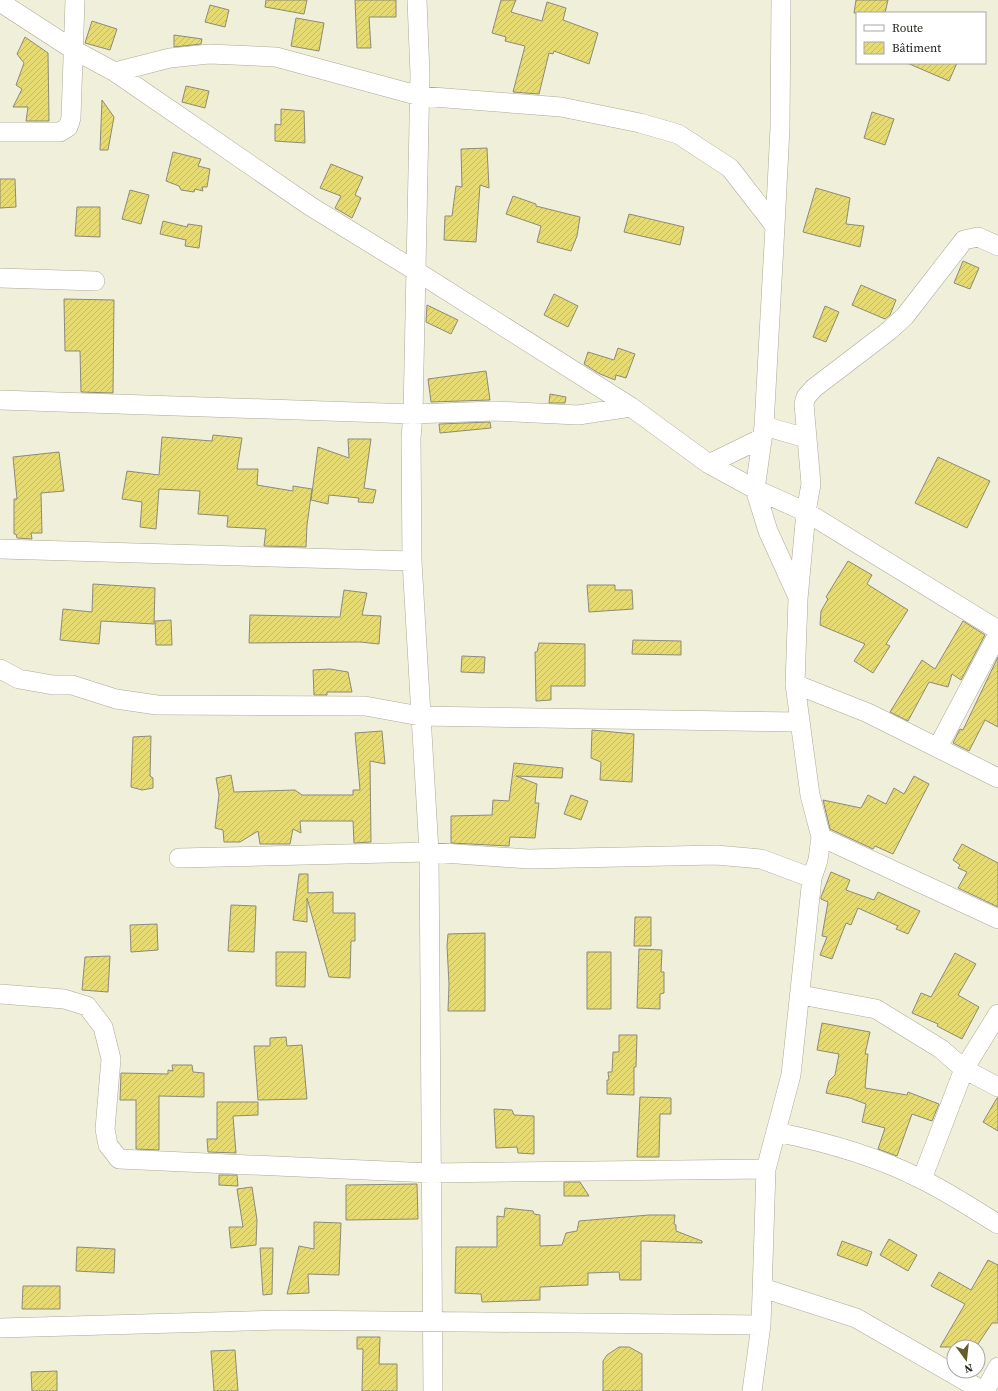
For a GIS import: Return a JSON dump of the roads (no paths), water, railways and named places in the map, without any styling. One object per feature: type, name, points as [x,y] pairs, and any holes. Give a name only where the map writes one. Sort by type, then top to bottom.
[{"type":"street","points":[[0,132],[60,132],[68,127],[71,118],[75,0]]},
{"type":"street","points":[[417,0],[420,96],[413,414],[411,438],[412,561],[429,852],[433,1391]]},
{"type":"street","points":[[781,0],[780,128],[775,226],[763,432],[755,489],[768,530],[798,598]]},
{"type":"street","points":[[0,2],[74,50],[115,72],[310,206],[416,270],[631,407],[709,464],[755,489],[806,512],[998,630]]},
{"type":"street","points":[[115,72],[170,58],[208,54],[276,57],[420,96],[561,107],[640,122],[678,134],[730,168],[775,226]]},
{"type":"street","points":[[752,1391],[761,1325],[766,1169],[791,1076],[801,995],[812,878],[818,860],[821,837],[810,795],[795,684],[798,598],[806,512],[811,484],[804,404],[806,397],[814,388],[890,330],[905,316],[964,240],[970,237],[978,237],[998,246]]},
{"type":"street","points":[[0,278],[94,281]]},
{"type":"street","points":[[0,400],[413,414],[495,411],[578,415],[631,407]]},
{"type":"street","points":[[709,464],[763,432],[806,438]]},
{"type":"street","points":[[0,549],[412,561]]},
{"type":"street","points":[[938,747],[998,634]]},
{"type":"street","points":[[0,669],[19,679],[53,685],[72,685],[116,699],[157,705],[365,706],[420,716],[800,722]]},
{"type":"street","points":[[795,684],[868,713],[998,778]]},
{"type":"street","points":[[821,837],[998,919]]},
{"type":"street","points":[[179,858],[429,852],[528,859],[716,855],[762,859],[812,878]]},
{"type":"street","points":[[0,994],[64,999],[87,1006],[103,1027],[112,1059],[105,1129],[108,1145],[120,1159],[431,1173],[766,1169]]},
{"type":"street","points":[[801,995],[876,1009],[941,1049],[964,1069],[998,1087]]},
{"type":"street","points":[[922,1179],[964,1069],[998,1014]]},
{"type":"street","points":[[776,1132],[827,1143],[889,1165],[922,1179],[998,1224]]},
{"type":"street","points":[[763,1288],[856,1318],[984,1391],[998,1367]]},
{"type":"street","points":[[0,1328],[283,1320],[433,1323],[761,1325]]}]
